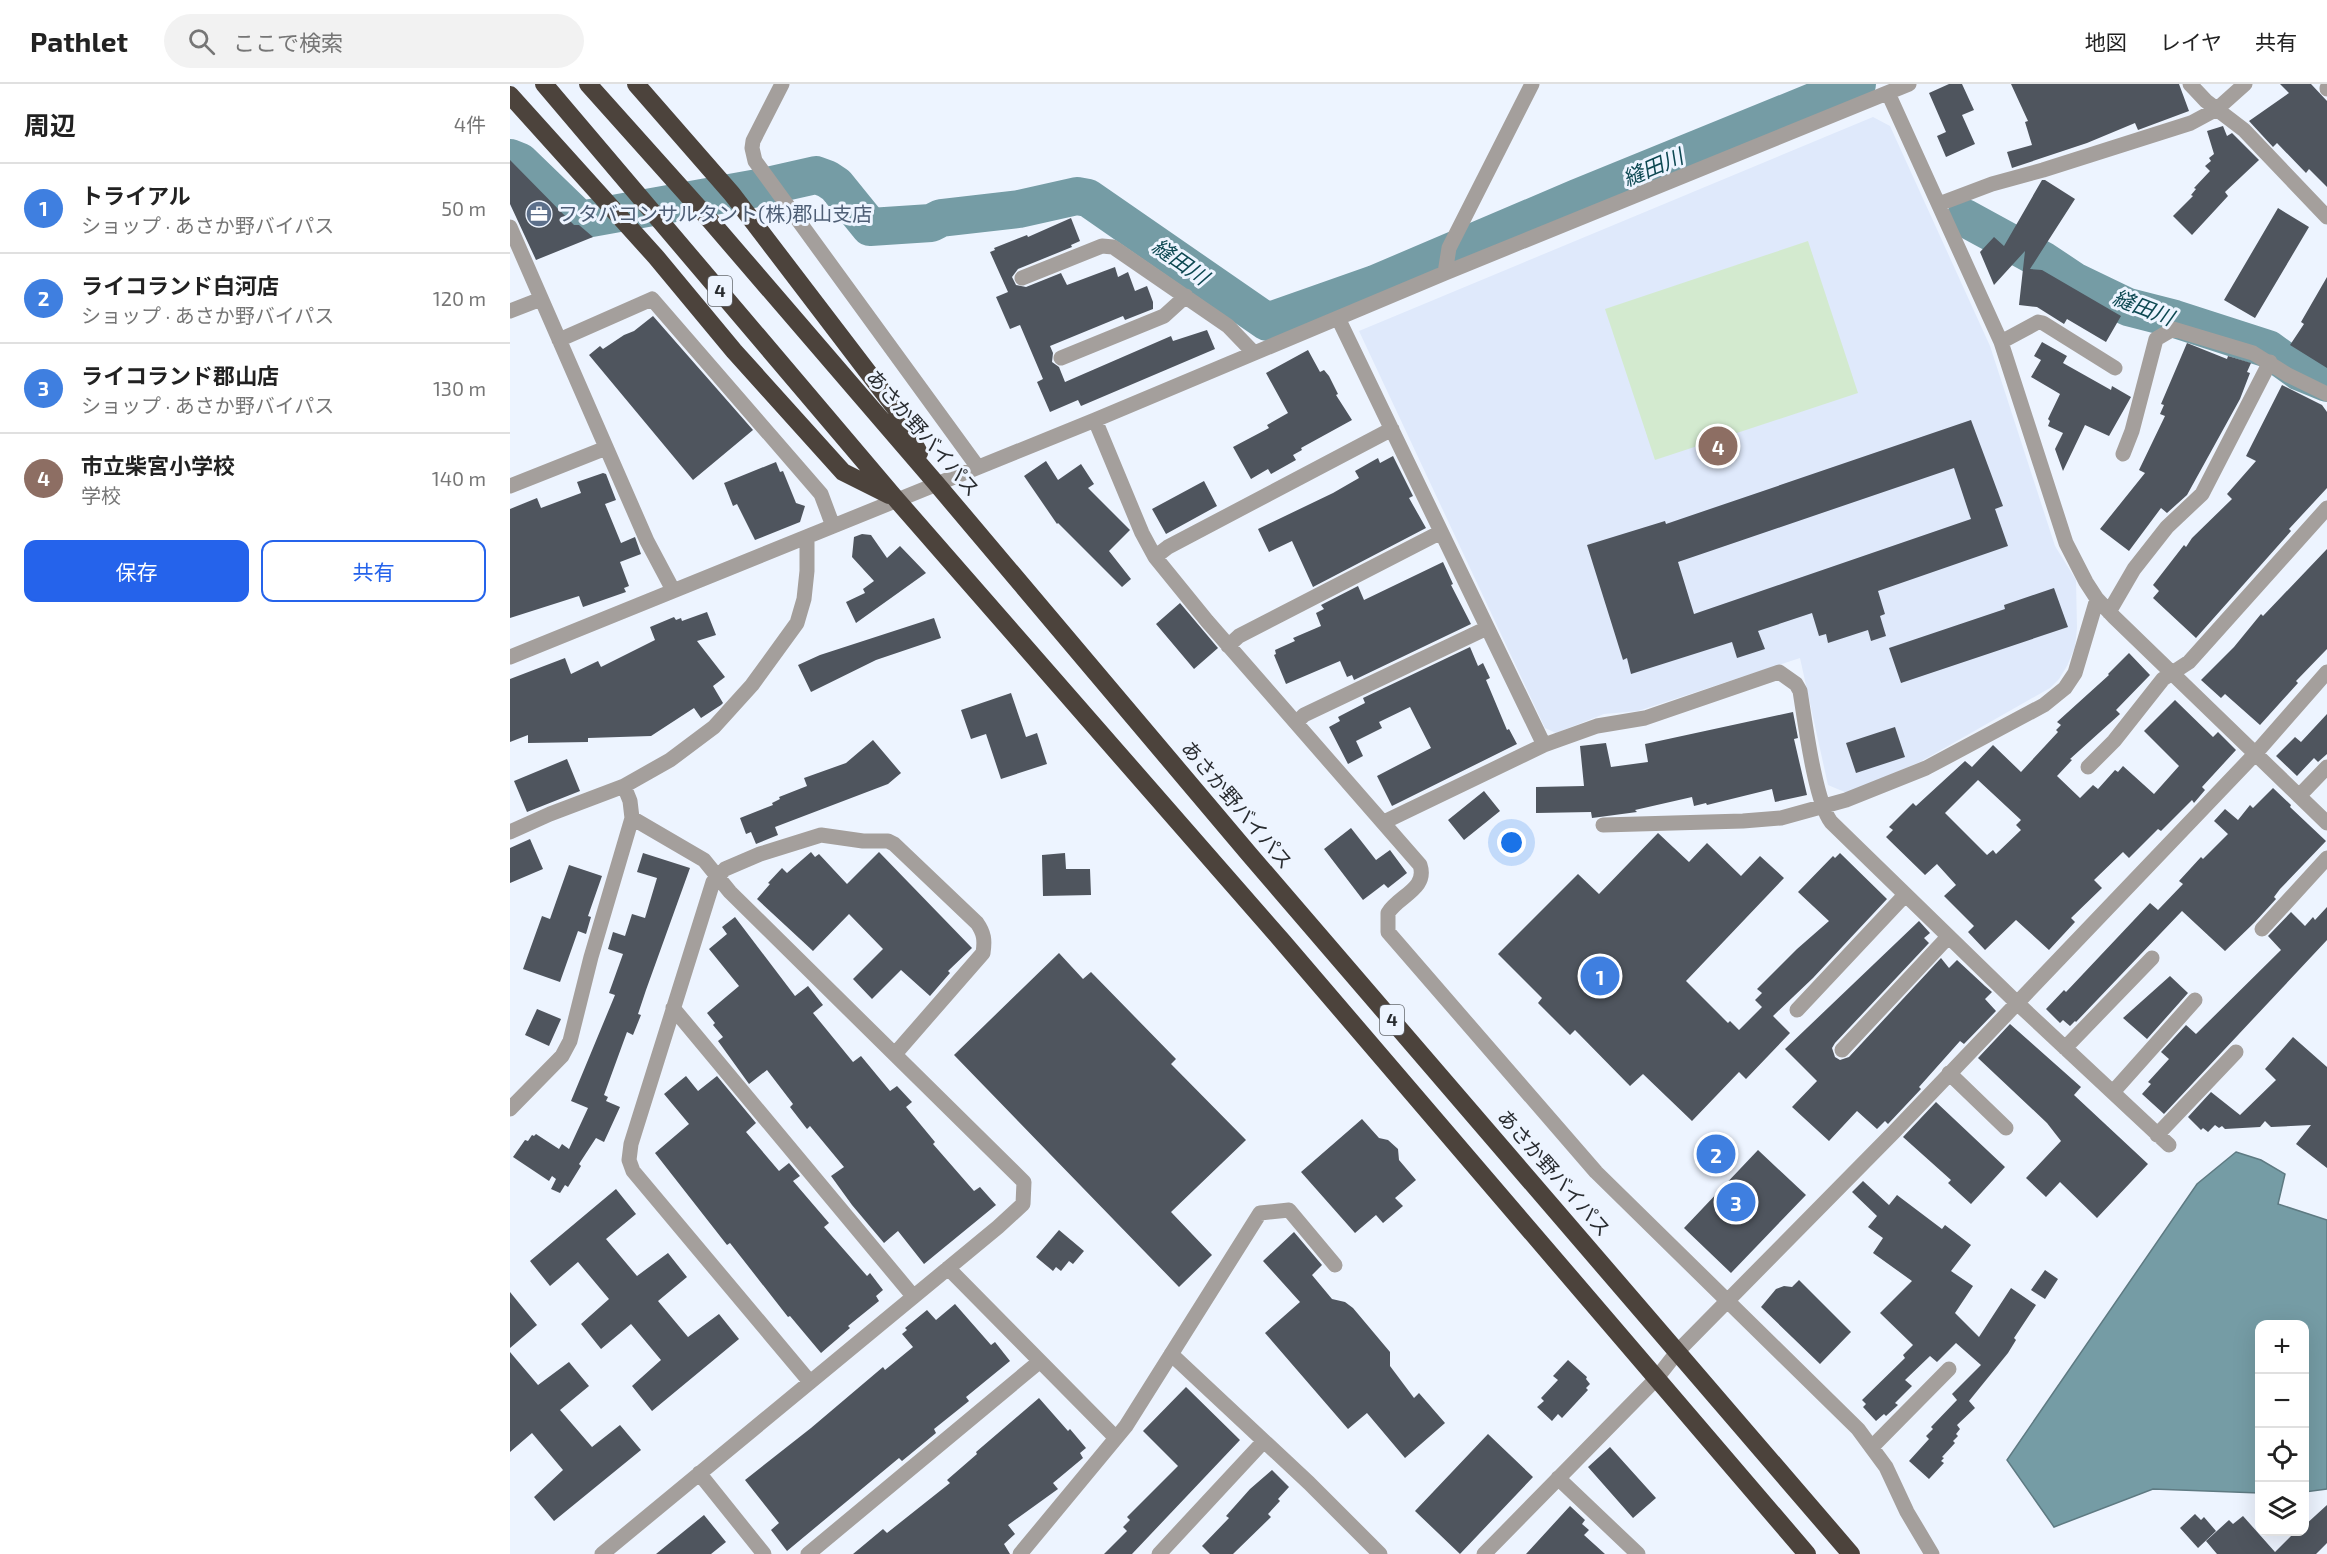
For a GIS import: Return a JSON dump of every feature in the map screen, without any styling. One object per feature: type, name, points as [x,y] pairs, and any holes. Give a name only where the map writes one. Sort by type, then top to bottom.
[{"type":"highway","name":"4","points":[[544,84],[896,499],[1291,951],[1807,1554]]},
{"type":"highway","name":"あさか野バイパス","points":[[588,84],[723,236],[935,482],[1248,854],[1851,1554]]},
{"type":"highway","points":[[636,84],[732,194],[896,409],[935,482]]},
{"type":"highway","points":[[510,95],[656,257],[734,351],[843,472],[896,499]]},
{"type":"street","points":[[782,84],[753,141],[755,161],[977,466]]},
{"type":"street","points":[[1445,273],[1449,248],[1532,84]]},
{"type":"street","points":[[510,657],[807,537],[935,482],[1095,420],[1445,273],[1909,84]]},
{"type":"street","points":[[2190,84],[2206,101],[2244,130],[2327,217]]},
{"type":"street","points":[[1939,204],[1982,187],[2191,123],[2217,109],[2245,84]]},
{"type":"street","points":[[1888,93],[2001,342],[2066,543],[2086,582],[2109,612],[2327,823]]},
{"type":"street","points":[[510,227],[647,541],[672,590]]},
{"type":"street","points":[[1022,278],[1108,245],[1228,326],[1254,353]]},
{"type":"street","points":[[1061,358],[1164,316],[1185,296]]},
{"type":"street","points":[[510,311],[541,299]]},
{"type":"street","points":[[559,340],[652,299],[821,494],[833,526]]},
{"type":"street","points":[[1338,318],[1544,746]]},
{"type":"street","points":[[2001,342],[2038,322],[2043,323],[2115,368]]},
{"type":"street","points":[[2123,454],[2132,431],[2156,339],[2173,329],[2253,353],[2288,375],[2327,394]]},
{"type":"street","points":[[2109,612],[2134,569],[2167,527],[2202,494],[2270,362]]},
{"type":"street","points":[[1095,420],[1142,533],[1155,557],[1228,646],[1422,868],[1419,884],[1388,913],[1388,932],[1596,1172],[1858,1429],[1886,1467],[1906,1512],[1932,1554]]},
{"type":"street","points":[[1155,557],[1168,547],[1392,429]]},
{"type":"street","points":[[510,486],[606,448]]},
{"type":"street","points":[[2088,767],[2114,741],[2163,679],[2170,672],[2189,662],[2327,508]]},
{"type":"street","points":[[1228,646],[1239,636],[1441,532]]},
{"type":"street","points":[[510,832],[624,786],[670,760],[714,727],[752,685],[786,640],[801,612],[807,571],[807,537]]},
{"type":"street","points":[[1603,825],[1760,821],[1790,816],[1846,800],[1926,768],[2044,705],[2065,688],[2075,673],[2097,599]]},
{"type":"street","points":[[1296,723],[1304,715],[1487,628]]},
{"type":"street","points":[[1384,822],[1544,746],[1597,726],[1645,718],[1779,672],[1796,684],[1800,692],[1815,776],[1827,816],[1837,829],[2163,1140],[2236,1052]]},
{"type":"street","points":[[1484,1554],[1656,1379],[1678,1351],[1876,1150],[2255,754],[2327,672]]},
{"type":"street","points":[[2299,796],[2327,767]]},
{"type":"street","points":[[510,1109],[562,1056],[570,1041],[591,957],[632,818],[630,801],[624,786]]},
{"type":"street","points":[[602,1554],[1023,1204],[1024,1182],[730,892],[704,860],[632,818]]},
{"type":"street","points":[[810,1382],[631,1166],[629,1160],[631,1144],[673,1008],[713,882],[717,876],[725,869],[760,854],[820,835],[862,841],[888,841],[894,844],[977,923],[983,931],[985,940],[983,953],[895,1053]]},
{"type":"street","points":[[2262,929],[2327,858]]},
{"type":"street","points":[[1797,1010],[1905,895]]},
{"type":"street","points":[[1842,1050],[1948,937]]},
{"type":"street","points":[[2065,1048],[2152,958]]},
{"type":"street","points":[[2113,1092],[2195,1000]]},
{"type":"street","points":[[673,1008],[913,1296]]},
{"type":"street","points":[[1949,1073],[2006,1128]]},
{"type":"street","points":[[1020,1554],[1116,1438],[1260,1213],[1289,1210],[1335,1265]]},
{"type":"street","points":[[948,1268],[1116,1438]]},
{"type":"street","points":[[1171,1354],[1380,1554]]},
{"type":"street","points":[[808,1554],[1039,1362]]},
{"type":"street","points":[[1872,1448],[1949,1369]]},
{"type":"street","points":[[1159,1554],[1264,1441]]},
{"type":"street","points":[[699,1473],[764,1554]]},
{"type":"street","points":[[1558,1478],[1638,1554]]},
{"type":"shaded area","points":[[1873,117],[1890,126],[1990,346],[2055,546],[2076,580],[2077,628],[2075,647],[2067,666],[2050,688],[1920,762],[1847,793],[1828,785],[1800,658],[1638,711],[1604,714],[1556,733],[1545,728],[1359,331]]},
{"type":"shaded area","points":[[2236,1152],[2261,1160],[2285,1174],[2278,1204],[2327,1220],[2327,1489],[2309,1491],[2309,1320],[2255,1320],[2255,1493],[2153,1489],[2054,1527],[2007,1460],[2197,1184]]},
{"type":"green space","points":[[1808,241],[1858,393],[1655,460],[1605,309]]},
{"type":"building","points":[[1949,84],[1962,84],[1974,110],[1962,115],[1975,144],[1946,157],[1937,136],[1946,132],[1929,93]]},
{"type":"building","points":[[2011,84],[2179,84],[2189,111],[2138,130],[2135,123],[2087,143],[2012,168],[2007,152],[2032,145],[2025,122],[2028,121]]},
{"type":"building","points":[[2280,84],[2311,84],[2327,101],[2327,187],[2309,169],[2306,173],[2277,143],[2273,147],[2249,121],[2289,93]]},
{"type":"building","points":[[2223,126],[2227,136],[2232,133],[2259,160],[2225,192],[2228,196],[2192,235],[2173,216],[2193,196],[2191,195],[2196,189],[2194,188],[2210,171],[2205,166],[2214,154],[2207,131]]},
{"type":"building","name":"フタバコンサルタント(株)郡山支店","points":[[510,160],[574,225],[579,225],[593,237],[536,260],[510,204]]},
{"type":"building","points":[[2042,180],[2075,199],[2030,269],[2042,270],[2121,316],[2106,342],[2067,319],[2064,324],[2037,307],[2019,305],[2025,251],[1994,285],[1980,252],[1994,237],[2004,246]]},
{"type":"building","points":[[2278,208],[2309,227],[2255,318],[2224,300]]},
{"type":"building","points":[[1071,218],[1080,241],[1071,245],[1072,247],[1018,269],[1012,277],[1016,285],[1026,287],[1061,273],[1067,285],[1115,267],[1118,277],[1128,272],[1135,291],[1147,286],[1153,309],[1125,320],[1123,316],[1050,346],[1053,353],[1052,362],[1059,367],[1065,382],[1171,336],[1173,341],[1207,330],[1215,349],[1081,406],[1078,400],[1050,412],[1037,382],[1043,379],[1020,325],[1010,329],[996,297],[1008,292],[990,252],[995,250],[994,248],[1027,235],[1028,237]]},
{"type":"building","points":[[2327,277],[2327,368],[2290,345],[2304,324],[2301,322]]},
{"type":"building","points":[[653,316],[753,430],[693,480],[589,355],[600,346],[603,349],[634,331]]},
{"type":"building","points":[[2042,342],[2067,356],[2063,363],[2111,390],[2112,386],[2131,397],[2109,436],[2085,425],[2063,471],[2055,449],[2063,433],[2048,426],[2050,421],[2048,419],[2060,394],[2031,377],[2041,360],[2034,356]]},
{"type":"building","points":[[2187,343],[2227,359],[2228,356],[2251,363],[2247,372],[2250,373],[2240,399],[2187,495],[2167,513],[2161,508],[2129,551],[2100,529],[2145,473],[2139,470],[2165,416],[2160,414],[2164,405],[2161,404]]},
{"type":"building","points":[[1308,350],[1320,372],[1324,370],[1329,376],[1338,394],[1336,395],[1352,420],[1301,448],[1302,450],[1293,455],[1296,460],[1271,474],[1268,469],[1251,479],[1233,447],[1269,428],[1267,425],[1288,413],[1266,373]]},
{"type":"building","points":[[2282,385],[2322,405],[2327,412],[2327,488],[2196,638],[2153,598],[2159,591],[2153,585],[2184,545],[2186,547],[2192,538],[2232,499],[2227,494],[2256,461],[2246,456]]},
{"type":"building","points":[[1971,420],[2003,506],[1995,509],[2008,546],[1878,591],[1885,614],[1880,616],[1886,636],[1871,641],[1868,630],[1828,643],[1826,634],[1819,636],[1812,613],[1758,631],[1765,649],[1737,658],[1732,642],[1631,674],[1627,658],[1623,660],[1587,545],[1665,521],[1666,524]],"holes":[[[1954,468],[1971,519],[1694,614],[1678,562]]]},
{"type":"building","points":[[1393,456],[1413,496],[1409,498],[1426,528],[1313,587],[1292,541],[1269,552],[1258,529],[1359,478],[1355,471],[1378,458],[1380,463]]},
{"type":"building","points":[[1046,461],[1058,480],[1081,464],[1094,484],[1088,488],[1130,530],[1109,551],[1131,579],[1122,587],[1057,524],[1024,476]]},
{"type":"building","points":[[776,462],[780,472],[783,471],[796,503],[805,506],[800,522],[755,540],[737,504],[733,506],[724,483]]},
{"type":"building","points":[[606,474],[616,500],[605,504],[621,543],[635,537],[641,554],[620,562],[629,586],[624,588],[626,592],[583,607],[579,596],[510,618],[510,509],[537,498],[541,508],[581,493],[577,482]]},
{"type":"building","points":[[1204,481],[1217,506],[1166,534],[1152,509]]},
{"type":"building","points":[[862,534],[871,535],[887,558],[900,546],[926,573],[856,623],[846,602],[865,593],[863,589],[874,581],[852,557],[854,537]]},
{"type":"building","points":[[2327,549],[2327,649],[2296,681],[2298,683],[2260,725],[2225,694],[2221,698],[2201,680],[2234,647],[2261,614],[2263,616]]},
{"type":"building","points":[[1443,562],[1453,584],[1451,585],[1471,624],[1354,680],[1352,675],[1347,677],[1340,661],[1286,684],[1274,655],[1275,650],[1295,641],[1293,638],[1321,626],[1316,613],[1324,609],[1321,605],[1358,586],[1364,600]]},
{"type":"building","points":[[2054,588],[2068,627],[1901,683],[1889,648],[2005,609],[2004,605]]},
{"type":"building","points":[[1180,603],[1218,648],[1194,669],[1156,624]]},
{"type":"building","points":[[707,612],[716,635],[697,641],[725,677],[713,686],[723,703],[721,705],[701,718],[694,708],[651,736],[588,738],[588,742],[528,743],[528,735],[510,742],[510,679],[565,658],[571,674],[598,661],[601,667],[655,640],[650,627],[674,617],[676,620],[681,618],[682,621]]},
{"type":"building","points":[[934,618],[941,638],[876,660],[811,692],[798,665],[820,655]]},
{"type":"building","points":[[1470,647],[1478,666],[1483,663],[1490,678],[1486,680],[1507,730],[1509,729],[1517,744],[1392,806],[1377,776],[1431,748],[1410,707],[1379,722],[1382,728],[1356,741],[1363,756],[1348,764],[1329,727],[1340,721],[1338,717],[1365,703],[1363,698]]},
{"type":"building","points":[[2129,653],[2150,675],[2116,710],[2120,714],[2070,759],[2072,760],[2057,776],[2080,798],[2093,785],[2098,789],[2115,770],[2118,772],[2123,766],[2154,794],[2179,766],[2144,731],[2175,700],[2213,737],[2218,732],[2236,750],[2202,787],[2205,790],[2194,803],[2192,800],[2161,831],[2158,829],[2129,858],[2123,852],[2094,880],[2102,888],[2071,918],[2075,922],[2049,950],[2016,920],[1985,950],[1968,932],[1974,926],[1944,896],[1956,885],[1937,864],[1925,875],[1886,837],[1893,830],[1889,827],[1913,803],[1916,806],[1965,761],[1972,767],[1993,745],[2021,772],[2058,732],[2056,730],[2061,725],[2057,722]],"holes":[[[1978,780],[2021,820],[2016,825],[2021,830],[1996,854],[1993,850],[1987,855],[1945,813]]]},
{"type":"building","points":[[1011,693],[1026,737],[1037,733],[1047,764],[1001,779],[986,734],[971,739],[961,710]]},
{"type":"building","points":[[1793,712],[1798,738],[1794,739],[1807,795],[1775,802],[1772,789],[1694,806],[1692,797],[1635,810],[1637,812],[1592,818],[1591,812],[1536,813],[1536,787],[1584,786],[1580,746],[1606,743],[1611,767],[1648,762],[1645,744]]},
{"type":"building","points":[[2327,714],[2327,754],[2318,762],[2314,758],[2297,776],[2276,756],[2295,737],[2301,742]]},
{"type":"building","points":[[1895,727],[1905,757],[1856,773],[1846,743]]},
{"type":"building","points":[[873,740],[901,773],[888,784],[775,827],[778,835],[756,844],[751,832],[746,834],[740,818],[773,805],[772,803],[780,799],[779,797],[807,786],[804,778],[846,763]]},
{"type":"building","points":[[567,759],[580,791],[527,812],[514,781]]},
{"type":"building","points":[[2273,788],[2326,841],[2280,889],[2274,897],[2276,899],[2225,951],[2182,911],[2076,1022],[2070,1026],[2063,1020],[2060,1023],[2046,1009],[2064,990],[2066,992],[2150,903],[2158,910],[2183,884],[2179,881],[2201,857],[2203,859],[2228,834],[2214,821],[2225,809],[2238,820],[2250,805],[2253,808]]},
{"type":"building","points":[[1484,791],[1500,811],[1464,840],[1448,820]]},
{"type":"building","points":[[1351,828],[1376,860],[1390,850],[1407,873],[1388,888],[1384,884],[1363,900],[1324,849]]},
{"type":"building","points":[[1658,833],[1689,862],[1707,843],[1741,876],[1760,856],[1784,878],[1686,981],[1728,1023],[1730,1021],[1739,1030],[1762,1007],[1755,1000],[1762,993],[1757,989],[1829,921],[1798,892],[1833,856],[1835,858],[1840,853],[1887,899],[1813,978],[1773,1016],[1790,1033],[1746,1079],[1739,1072],[1692,1121],[1643,1074],[1630,1086],[1575,1030],[1570,1035],[1538,1003],[1542,998],[1498,954],[1578,874],[1599,894]]},
{"type":"building","points":[[530,839],[543,869],[510,883],[510,848]]},
{"type":"building","points":[[811,852],[815,857],[819,854],[847,884],[879,852],[972,948],[948,971],[950,973],[930,996],[901,970],[872,999],[853,979],[883,949],[849,914],[813,951],[757,899],[782,868],[787,873]]},
{"type":"building","points":[[643,853],[690,868],[638,1014],[641,1015],[633,1035],[627,1032],[604,1095],[608,1097],[606,1101],[620,1107],[604,1142],[596,1138],[579,1164],[581,1166],[568,1187],[565,1185],[560,1193],[551,1189],[556,1179],[552,1176],[549,1181],[513,1157],[525,1140],[528,1141],[532,1135],[536,1134],[559,1149],[562,1144],[569,1149],[588,1108],[571,1101],[615,995],[609,993],[623,954],[608,949],[613,932],[625,936],[632,914],[645,918],[657,878],[637,872]]},
{"type":"building","points":[[1065,853],[1066,869],[1090,869],[1091,895],[1043,896],[1042,855]]},
{"type":"building","points":[[569,865],[602,876],[588,916],[591,917],[586,934],[578,931],[560,982],[523,969],[542,916],[550,919]]},
{"type":"building","points":[[2327,907],[2327,940],[2164,1114],[2142,1094],[2151,1084],[2148,1082],[2169,1059],[2161,1052],[2186,1025],[2196,1034],[2281,950],[2268,936],[2291,912],[2305,926],[2313,917],[2315,920]]},
{"type":"building","points":[[735,917],[795,996],[808,986],[823,1005],[813,1013],[853,1062],[861,1056],[890,1091],[897,1086],[912,1102],[906,1107],[935,1142],[933,1144],[974,1191],[980,1187],[996,1205],[924,1264],[898,1231],[884,1243],[852,1205],[831,1176],[844,1167],[810,1126],[807,1129],[790,1107],[793,1104],[767,1070],[749,1084],[718,1041],[723,1037],[707,1013],[739,986],[709,949],[727,934],[722,927]]},
{"type":"building","points":[[1919,921],[1930,933],[1924,938],[1929,943],[1835,1043],[1832,1048],[1835,1057],[1840,1060],[1849,1057],[1941,958],[1949,968],[1957,960],[1992,992],[1985,999],[1996,1011],[1964,1044],[1960,1041],[1919,1087],[1921,1089],[1888,1124],[1885,1121],[1877,1129],[1857,1111],[1829,1141],[1792,1107],[1817,1081],[1785,1049]]},
{"type":"building","points":[[1059,953],[1083,979],[1091,972],[1176,1059],[1171,1064],[1246,1140],[1171,1212],[1212,1255],[1179,1287],[954,1055]]},
{"type":"building","points":[[2170,976],[2188,993],[2147,1039],[2123,1018]]},
{"type":"building","points":[[537,1009],[561,1019],[549,1046],[525,1035]]},
{"type":"building","points":[[2010,1024],[2081,1087],[2074,1095],[2148,1164],[2097,1218],[2060,1182],[2046,1197],[2026,1178],[2061,1141],[2047,1123],[1978,1058]]},
{"type":"building","points":[[2293,1037],[2327,1067],[2327,1168],[2296,1144],[2311,1125],[2271,1127],[2265,1121],[2260,1127],[2225,1129],[2215,1125],[2208,1132],[2203,1128],[2201,1130],[2188,1117],[2211,1092],[2240,1115],[2276,1080],[2265,1069]]},
{"type":"building","points":[[686,1076],[698,1091],[717,1076],[756,1123],[746,1132],[779,1171],[789,1163],[800,1176],[793,1181],[829,1223],[824,1227],[867,1276],[870,1273],[883,1290],[876,1296],[879,1301],[848,1326],[850,1328],[821,1353],[790,1316],[788,1317],[730,1243],[727,1245],[655,1153],[689,1124],[664,1094]]},
{"type":"building","points":[[1936,1102],[2005,1167],[1971,1204],[1948,1183],[1951,1180],[1903,1137]]},
{"type":"building","points":[[1362,1119],[1379,1138],[1388,1140],[1398,1149],[1399,1160],[1416,1180],[1395,1198],[1403,1206],[1383,1223],[1376,1215],[1355,1233],[1301,1172]]},
{"type":"building","points":[[1758,1150],[1806,1195],[1731,1273],[1684,1228]]},
{"type":"building","points":[[1863,1181],[1889,1205],[1897,1195],[1942,1229],[1945,1225],[1971,1245],[1951,1271],[1973,1286],[1955,1313],[1979,1337],[2011,1288],[2036,1305],[2014,1338],[2016,1340],[2008,1353],[1969,1401],[1975,1408],[1957,1425],[1960,1429],[1953,1441],[1955,1443],[1942,1457],[1944,1458],[1941,1461],[1944,1463],[1929,1479],[1909,1461],[1929,1439],[1926,1436],[1933,1429],[1931,1427],[1957,1400],[1952,1394],[1981,1365],[1956,1343],[1937,1362],[1930,1356],[1905,1380],[1912,1386],[1895,1403],[1898,1405],[1886,1416],[1884,1414],[1876,1421],[1863,1407],[1866,1404],[1862,1400],[1905,1358],[1903,1355],[1913,1345],[1880,1313],[1912,1281],[1873,1253],[1883,1238],[1868,1227],[1877,1216],[1852,1192]]},
{"type":"building","points":[[616,1189],[636,1214],[606,1239],[637,1276],[668,1253],[687,1277],[658,1301],[688,1337],[719,1314],[739,1339],[652,1411],[632,1386],[661,1360],[631,1324],[601,1349],[581,1324],[609,1299],[578,1262],[550,1286],[530,1261]]},
{"type":"building","points":[[1059,1230],[1084,1251],[1073,1264],[1069,1261],[1061,1271],[1056,1267],[1053,1271],[1036,1257]]},
{"type":"building","points":[[1294,1232],[1322,1265],[1312,1275],[1332,1299],[1345,1302],[1353,1308],[1390,1352],[1390,1366],[1414,1398],[1419,1393],[1445,1423],[1405,1458],[1367,1413],[1348,1429],[1265,1333],[1300,1302],[1263,1261]]},
{"type":"building","points":[[2045,1270],[2058,1279],[2045,1299],[2031,1290]]},
{"type":"building","points":[[1799,1280],[1851,1332],[1820,1364],[1761,1307],[1776,1289],[1784,1286],[1792,1287]]},
{"type":"building","points":[[510,1292],[537,1325],[510,1348]]},
{"type":"building","points":[[955,1304],[991,1345],[995,1342],[1010,1361],[966,1397],[969,1401],[934,1429],[936,1433],[902,1461],[899,1458],[787,1551],[771,1530],[779,1523],[745,1480],[883,1367],[885,1370],[913,1347],[902,1334],[907,1330],[905,1328],[927,1310],[936,1320]]},
{"type":"building","points":[[510,1352],[538,1385],[569,1362],[589,1386],[560,1410],[592,1447],[620,1425],[641,1450],[554,1521],[534,1497],[563,1470],[532,1433],[510,1452]]},
{"type":"building","points":[[1568,1360],[1587,1377],[1590,1384],[1586,1388],[1588,1390],[1562,1418],[1558,1414],[1552,1421],[1537,1407],[1544,1401],[1541,1398],[1558,1380],[1553,1376]]},
{"type":"building","points":[[1186,1387],[1240,1440],[1132,1554],[1104,1554],[1127,1531],[1123,1527],[1130,1520],[1127,1517],[1178,1466],[1143,1431]]},
{"type":"building","points":[[1039,1398],[1086,1448],[1080,1453],[1083,1458],[1053,1483],[1058,1489],[1008,1525],[1015,1534],[1004,1544],[1010,1554],[853,1554],[883,1529],[887,1533],[950,1483],[947,1480],[977,1454],[976,1452]]},
{"type":"building","points":[[1488,1434],[1533,1477],[1460,1554],[1415,1511]]},
{"type":"building","points":[[1610,1447],[1656,1498],[1633,1518],[1588,1467]]},
{"type":"building","points":[[1272,1470],[1289,1487],[1268,1514],[1271,1517],[1233,1554],[1210,1554],[1202,1546],[1229,1518],[1226,1516],[1250,1489]]},
{"type":"building","points":[[2327,1505],[2327,1543],[2316,1554],[2217,1554],[2206,1541],[2229,1520],[2233,1524],[2243,1516],[2255,1530],[2255,1536],[2261,1536],[2275,1552],[2291,1536],[2309,1536],[2309,1521]]},
{"type":"building","points":[[1570,1506],[1585,1520],[1582,1524],[1589,1530],[1584,1535],[1605,1554],[1526,1554]]},
{"type":"building","points":[[2195,1514],[2201,1520],[2204,1517],[2216,1531],[2198,1548],[2180,1528]]},
{"type":"building","points":[[704,1515],[726,1542],[711,1554],[656,1554]]},
{"type":"waterway","name":"縫田川","points":[[510,158],[520,162],[580,220],[758,188],[816,175],[836,185],[870,227],[931,223],[941,218],[1019,209],[1077,196],[1088,198],[1267,322],[1375,284],[1577,198],[1857,84]]},
{"type":"waterway","name":"縫田川","points":[[1965,218],[2044,261],[2074,281],[2128,307],[2175,319],[2268,349],[2300,372],[2327,383]]},
{"type":"place","name":"フタバコンサルタント(株)郡山支店","points":[[539,214]]},
{"type":"place","name":"市立柴宮小学校","points":[[1718,446]]},
{"type":"place","name":"トライアル","points":[[1600,976]]},
{"type":"place","name":"ライコランド白河店","points":[[1716,1154]]},
{"type":"place","name":"ライコランド郡山店","points":[[1736,1202]]}]
